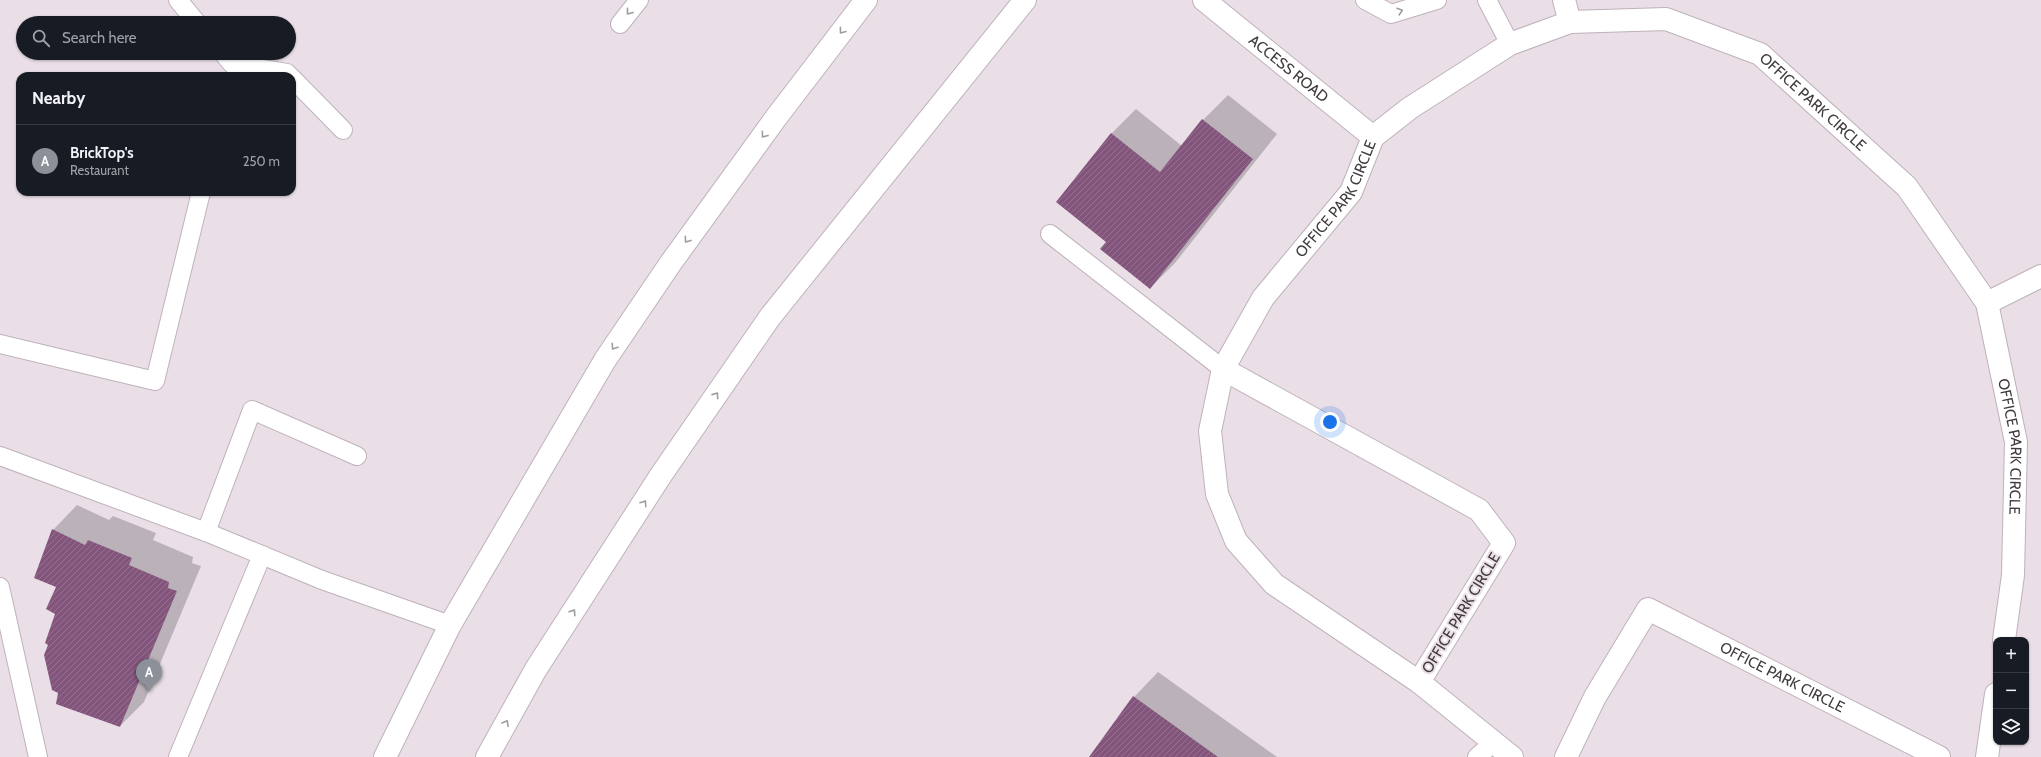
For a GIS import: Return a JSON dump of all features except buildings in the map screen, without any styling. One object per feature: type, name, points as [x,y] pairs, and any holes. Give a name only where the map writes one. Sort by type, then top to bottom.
[{"type":"main road","points":[[385,757],[450,625],[605,360],[702,220],[775,119],[866,0]]},
{"type":"main road","points":[[487,757],[536,668],[665,469],[770,317],[1025,0]]},
{"type":"main road","name":"ACCESS ROAD","points":[[1204,0],[1373,137]]},
{"type":"main road","points":[[1564,0],[1570,22]]},
{"type":"main road","name":"OFFICE PARK CIRCLE","points":[[1512,757],[1420,682],[1274,584],[1236,541],[1217,494],[1210,431],[1223,369],[1263,298],[1351,192],[1373,137],[1410,108],[1510,44],[1570,22],[1666,19],[1760,54],[1908,187],[1987,303],[2016,442],[2013,575],[2004,637]]},
{"type":"main road","points":[[1987,303],[2041,276]]},
{"type":"main road","name":"OFFICE PARK CIRCLE","points":[[1223,369],[1479,510],[1504,543],[1420,682]]},
{"type":"main road","name":"OFFICE PARK CIRCLE","points":[[1566,757],[1595,697],[1648,609],[1939,757]]},
{"type":"main road","points":[[1987,757],[1994,709]]},
{"type":"lane","points":[[178,0],[191,16]]},
{"type":"lane","points":[[620,24],[639,0]]},
{"type":"lane","points":[[1365,0],[1391,14],[1436,0]]},
{"type":"lane","points":[[1487,0],[1510,44]]},
{"type":"lane","points":[[228,64],[280,72]]},
{"type":"lane","points":[[296,82],[343,130]]},
{"type":"lane","points":[[0,344],[155,381],[200,196]]},
{"type":"lane","points":[[1050,234],[1223,369]]},
{"type":"lane","points":[[206,532],[252,410],[357,456]]},
{"type":"lane","points":[[0,456],[206,532],[322,580],[450,625]]},
{"type":"lane","points":[[178,757],[262,555]]},
{"type":"lane","points":[[0,587],[38,757]]},
{"type":"lane","points":[[1477,757],[1494,742]]},
{"type":"place","name":"BrickTop's","points":[[149,692]]}]
